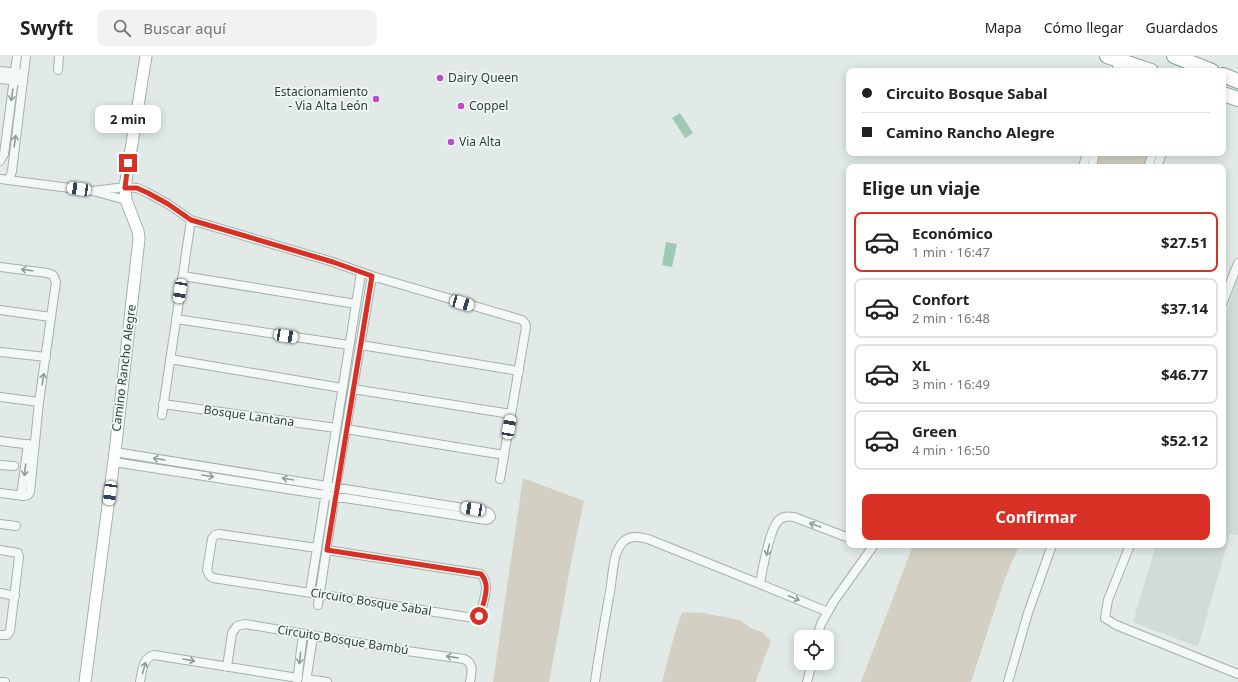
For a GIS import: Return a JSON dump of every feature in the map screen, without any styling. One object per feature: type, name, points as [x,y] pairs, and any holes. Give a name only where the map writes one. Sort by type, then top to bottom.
[{"type":"highway","points":[[1174,56],[1204,68]]},
{"type":"highway","points":[[1114,62],[1135,68]]},
{"type":"highway","points":[[1226,76],[1238,81]]},
{"type":"highway","points":[[1226,95],[1238,99]]},
{"type":"street","points":[[0,160],[4,154],[17,56]]},
{"type":"street","points":[[9,180],[12,170],[26,56]]},
{"type":"street","points":[[58,70],[59,56]]},
{"type":"street","name":"Camino Rancho Alegre","points":[[85,682],[114,457],[139,239],[138,231],[126,200],[125,188],[146,56]]},
{"type":"street","points":[[0,71],[15,77]]},
{"type":"street","points":[[0,79],[24,77]]},
{"type":"street","points":[[0,179],[93,191],[126,200]]},
{"type":"street","points":[[93,191],[137,188],[168,204],[191,220],[333,262],[361,273],[522,320],[526,327],[500,479]]},
{"type":"street","points":[[162,415],[191,220]]},
{"type":"street","points":[[1226,294],[1238,263]]},
{"type":"street","points":[[0,267],[47,273],[53,275],[56,282],[40,402],[22,496]]},
{"type":"street","points":[[310,592],[361,273]]},
{"type":"street","points":[[182,276],[356,304]]},
{"type":"street","points":[[318,605],[336,487],[372,276]]},
{"type":"street","points":[[0,310],[51,317]]},
{"type":"street","points":[[176,319],[349,345]]},
{"type":"street","points":[[361,345],[519,371]]},
{"type":"street","points":[[0,352],[46,357]]},
{"type":"street","points":[[170,359],[342,388]]},
{"type":"street","points":[[353,389],[511,414]]},
{"type":"street","points":[[0,397],[40,402]]},
{"type":"street","name":"Bosque Lantana","points":[[163,404],[336,428]]},
{"type":"street","points":[[346,429],[504,455]]},
{"type":"street","points":[[0,441],[31,445]]},
{"type":"street","points":[[0,493],[22,496],[27,495],[30,492],[31,445]]},
{"type":"street","points":[[114,457],[326,485],[488,512],[490,517],[486,520],[325,495],[114,457]]},
{"type":"street","points":[[0,465],[14,466]]},
{"type":"street","points":[[760,584],[772,532],[777,521],[781,518],[785,516],[794,517],[846,537]]},
{"type":"street","points":[[0,524],[16,526]]},
{"type":"street","name":"Circuito Bosque Sabal","points":[[317,548],[219,534],[215,535],[212,539],[207,570],[209,575],[213,578],[474,618],[479,616],[481,613],[487,585],[481,574],[327,550]]},
{"type":"street","points":[[595,682],[615,559],[619,547],[627,539],[634,537],[648,539],[828,612]]},
{"type":"street","points":[[819,630],[821,624],[842,588],[871,548]]},
{"type":"street","points":[[1008,682],[1028,612],[1051,548]]},
{"type":"street","points":[[1129,548],[1108,600],[1105,618],[1116,625],[1238,674]]},
{"type":"street","points":[[0,550],[18,553],[19,556],[10,631],[7,635],[0,635]]},
{"type":"street","points":[[0,593],[14,596]]},
{"type":"street","name":"Circuito Bosque Bambú","points":[[227,667],[232,633],[237,626],[245,624],[468,660],[472,667],[470,682]]},
{"type":"street","points":[[302,680],[303,634]]},
{"type":"street","points":[[302,680],[312,636]]},
{"type":"street","points":[[140,682],[143,666],[147,659],[154,655],[302,680],[327,682]]},
{"type":"street","points":[[807,682],[810,670]]},
{"type":"street","points":[[0,682],[5,682]]},
{"type":"shaded area","points":[[680,113],[693,133],[685,138],[672,118]]},
{"type":"shaded area","points":[[1099,156],[1151,156],[1147,164],[1098,164]]},
{"type":"shaded area","points":[[666,242],[677,244],[672,267],[662,265]]},
{"type":"shaded area","points":[[1238,276],[1238,535],[1230,534],[1198,647],[1133,622],[1155,548],[1226,548],[1226,315]]},
{"type":"shaded area","points":[[523,478],[584,501],[549,682],[493,682]]},
{"type":"shaded area","points":[[912,548],[1018,548],[1004,581],[971,682],[861,682]]},
{"type":"shaded area","points":[[682,612],[703,613],[740,620],[751,628],[762,632],[771,641],[756,682],[662,682]]},
{"type":"place","name":"Dairy Queen","points":[[440,78]]},
{"type":"place","name":"Estacionamiento - Via Alta León","points":[[376,99]]},
{"type":"place","name":"Coppel","points":[[461,106]]},
{"type":"place","name":"Via Alta","points":[[451,142]]},
{"type":"route","points":[[128,163],[125,188],[137,188],[148,193],[168,204],[191,220],[333,262],[372,276],[336,487],[327,550],[481,574],[487,585],[479,616]]}]
